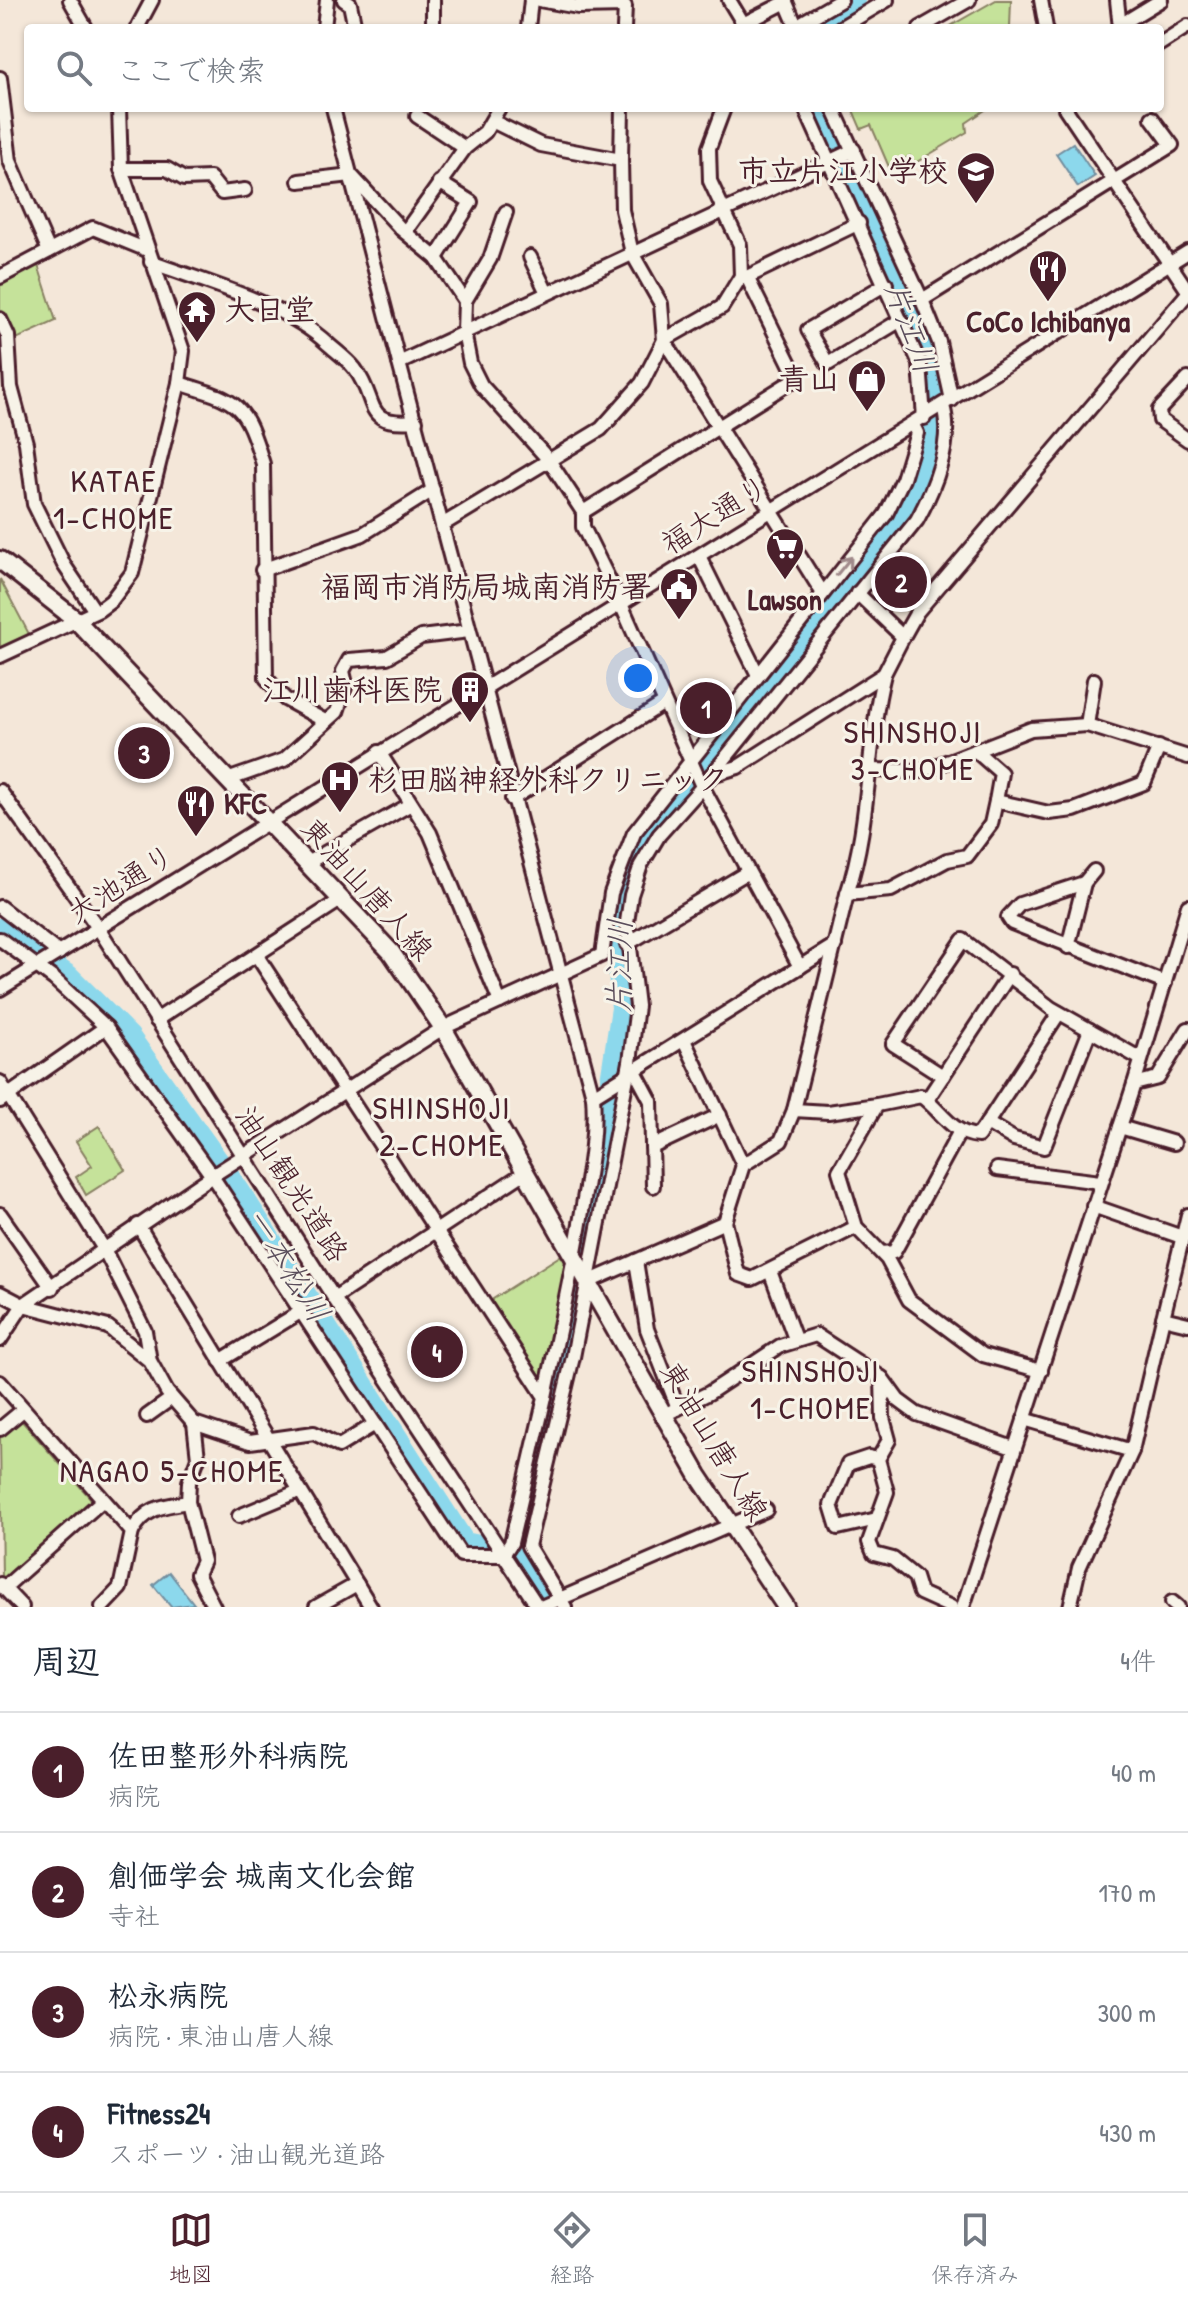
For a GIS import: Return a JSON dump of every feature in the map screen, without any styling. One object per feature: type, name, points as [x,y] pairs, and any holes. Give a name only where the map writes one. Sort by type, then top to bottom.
[{"type":"main road","name":"東油山唐人線","points":[[0,560],[75,619],[391,952],[443,1028],[587,1280],[671,1412],[732,1527],[786,1607]]},
{"type":"street","points":[[70,0],[84,24]]},
{"type":"street","points":[[139,24],[152,0]]},
{"type":"street","points":[[324,24],[327,0]]},
{"type":"street","points":[[344,0],[350,4],[354,24]]},
{"type":"street","points":[[433,0],[433,24]]},
{"type":"street","points":[[528,24],[531,0]]},
{"type":"street","points":[[539,0],[578,7],[629,3],[625,24]]},
{"type":"street","points":[[729,0],[744,24]]},
{"type":"street","points":[[802,24],[841,0]]},
{"type":"street","points":[[847,24],[887,0]]},
{"type":"street","points":[[927,24],[969,0]]},
{"type":"street","points":[[1041,0],[1045,24]]},
{"type":"street","points":[[1117,0],[1121,24]]},
{"type":"street","points":[[1125,24],[1161,0]]},
{"type":"street","points":[[747,24],[785,1],[797,24]]},
{"type":"street","points":[[1164,41],[1188,26]]},
{"type":"street","points":[[0,78],[10,161],[49,251]]},
{"type":"street","points":[[0,656],[111,601],[132,573],[179,383],[183,351],[121,169],[119,112]]},
{"type":"street","points":[[0,939],[38,966],[106,1027],[214,1175],[461,1555],[505,1551],[545,1397],[576,1259],[598,1093],[560,975],[512,799],[334,112]]},
{"type":"street","points":[[405,232],[465,148],[497,112]]},
{"type":"street","points":[[622,112],[622,210],[632,253],[661,304],[664,340],[822,592]]},
{"type":"street","points":[[583,512],[797,378],[744,276],[740,245],[710,181],[709,148],[722,112]]},
{"type":"street","points":[[0,1340],[23,1305],[52,1288],[138,1225],[344,1091],[443,1028],[602,955],[611,893],[634,833],[693,763],[897,497],[917,433],[920,364],[807,112]]},
{"type":"street","points":[[561,1602],[528,1546],[587,1280],[627,1076],[637,1006],[627,944],[631,895],[641,865],[659,835],[917,520],[928,500],[945,439],[948,403],[939,342],[835,112]]},
{"type":"street","points":[[856,1227],[752,1279],[738,1274],[725,1222],[743,1165],[781,1141],[794,1110],[867,815],[874,716],[884,674],[917,612],[1188,292],[1068,112]]},
{"type":"street","points":[[417,116],[465,148]]},
{"type":"street","points":[[922,300],[1172,145],[1152,118]]},
{"type":"street","points":[[492,121],[541,145],[621,160]]},
{"type":"street","points":[[399,363],[851,151]]},
{"type":"street","points":[[121,169],[167,169],[184,179],[210,178],[222,193],[245,190]]},
{"type":"street","points":[[299,181],[351,175]]},
{"type":"street","points":[[351,175],[405,232],[436,258],[465,301]]},
{"type":"street","points":[[436,258],[471,202],[439,182]]},
{"type":"street","points":[[506,212],[490,259],[465,301],[464,332],[470,363],[481,385],[548,459],[583,512],[583,527],[621,604],[701,786],[800,967]]},
{"type":"street","points":[[442,525],[601,429],[642,383],[664,340],[722,307],[744,276],[859,223]]},
{"type":"street","points":[[0,277],[93,228],[258,303],[316,333],[355,370],[378,416],[391,423],[416,421]]},
{"type":"street","name":"福大通り","points":[[269,821],[1188,252]]},
{"type":"street","points":[[530,257],[547,293]]},
{"type":"street","points":[[886,284],[808,330],[828,364],[901,320]]},
{"type":"street","points":[[0,319],[11,387],[26,443],[34,504],[64,565],[95,611]]},
{"type":"street","points":[[1188,379],[1159,410],[1160,420],[1188,440]]},
{"type":"street","points":[[179,383],[227,398],[246,415],[263,464],[262,570],[266,678],[285,699],[325,721]]},
{"type":"street","points":[[262,570],[363,534],[433,490]]},
{"type":"street","points":[[699,556],[758,675]]},
{"type":"street","points":[[857,593],[903,637]]},
{"type":"street","points":[[227,780],[284,760],[337,712],[346,684],[343,671],[349,660],[387,657],[421,637],[469,631]]},
{"type":"street","points":[[711,775],[738,767],[884,674]]},
{"type":"street","points":[[1087,725],[1087,706],[1094,680]]},
{"type":"street","points":[[512,799],[664,703]]},
{"type":"street","points":[[869,770],[923,771],[1031,729],[1087,725],[1188,757]]},
{"type":"street","points":[[996,801],[1049,813],[1074,810],[1144,783],[1159,747]]},
{"type":"street","points":[[379,752],[430,833],[500,1002]]},
{"type":"street","points":[[847,894],[891,890],[947,860],[967,856],[991,824],[1001,773],[977,752]]},
{"type":"street","name":"油山観光道路","points":[[1,795],[99,929],[334,1298],[541,1607]]},
{"type":"street","points":[[307,863],[411,804]]},
{"type":"street","name":"大池通り","points":[[0,989],[269,821]]},
{"type":"street","points":[[1068,947],[1084,883],[1094,871]]},
{"type":"street","points":[[627,944],[748,872]]},
{"type":"street","points":[[1084,883],[1020,904],[1008,917],[1012,923],[1068,947],[1165,983]]},
{"type":"street","points":[[156,1020],[342,899]]},
{"type":"street","points":[[963,1607],[1165,983],[1183,944],[1188,906]]},
{"type":"street","points":[[0,907],[61,952]]},
{"type":"street","points":[[943,1076],[893,1044],[963,940],[1059,1013],[1141,1059]]},
{"type":"street","points":[[598,1093],[835,945]]},
{"type":"street","points":[[257,956],[545,1397]]},
{"type":"street","points":[[927,1100],[1010,974]]},
{"type":"street","points":[[794,1110],[828,1112],[921,1096],[946,1122],[960,1131],[978,1136],[1059,1013]]},
{"type":"street","points":[[4,1099],[106,1027]]},
{"type":"street","points":[[1134,1084],[1158,1078],[1188,1029]]},
{"type":"street","points":[[987,1123],[1014,1139],[1044,1147],[1090,1030]]},
{"type":"street","points":[[684,1040],[743,1165]]},
{"type":"street","points":[[627,1076],[651,1101],[653,1186]]},
{"type":"street","points":[[0,1082],[4,1099],[104,1249],[145,1331],[150,1361]]},
{"type":"street","points":[[877,1105],[839,1171],[856,1227],[882,1253],[909,1300],[921,1310],[983,1355],[1041,1371]]},
{"type":"street","points":[[652,1147],[720,1115]]},
{"type":"street","points":[[1120,1127],[1174,1143]]},
{"type":"street","points":[[882,1253],[894,1252],[960,1131]]},
{"type":"street","points":[[997,1169],[1100,1182]]},
{"type":"street","points":[[334,1298],[524,1173]]},
{"type":"street","points":[[1093,1206],[1182,1237]]},
{"type":"street","points":[[0,1214],[52,1288]]},
{"type":"street","points":[[1070,1607],[1079,1568],[1132,1451],[1188,1215]]},
{"type":"street","points":[[587,1280],[725,1222]]},
{"type":"street","points":[[138,1225],[371,1607]]},
{"type":"street","points":[[636,1261],[647,1329],[671,1412],[795,1339],[816,1335],[882,1378],[898,1400],[917,1414],[1013,1448]]},
{"type":"street","points":[[770,1271],[795,1339]]},
{"type":"street","points":[[0,1293],[23,1305],[108,1327],[150,1361],[172,1398],[194,1423],[250,1442],[269,1442],[314,1433],[339,1446],[375,1424]]},
{"type":"street","points":[[220,1361],[302,1311]]},
{"type":"street","points":[[1163,1318],[1188,1324]]},
{"type":"street","points":[[882,1378],[883,1418],[889,1440],[878,1459],[887,1492],[869,1542],[874,1554],[893,1559],[915,1577],[920,1593],[951,1607]]},
{"type":"street","points":[[0,1382],[132,1532]]},
{"type":"street","points":[[147,1416],[172,1398]]},
{"type":"street","points":[[0,1429],[23,1410]]},
{"type":"street","points":[[1024,1419],[1132,1451]]},
{"type":"street","points":[[194,1423],[198,1458],[189,1482],[188,1502],[203,1561],[197,1574],[214,1607]]},
{"type":"street","points":[[877,1519],[838,1528],[831,1505],[848,1464],[869,1457],[878,1459]]},
{"type":"street","points":[[239,1516],[299,1491]]},
{"type":"street","points":[[22,1607],[2,1586],[103,1500]]},
{"type":"street","points":[[102,1607],[120,1588],[132,1532],[141,1517],[157,1506],[188,1502]]},
{"type":"street","points":[[541,1607],[561,1602],[766,1510]]},
{"type":"street","points":[[316,1607],[357,1584]]},
{"type":"green space","points":[[996,0],[1011,0],[1010,24],[954,24]]},
{"type":"green space","points":[[854,112],[982,112],[966,123],[967,132],[915,163],[910,156],[889,167],[871,125],[861,129]]},
{"type":"green space","points":[[37,262],[56,321],[12,341],[0,314],[0,280]]},
{"type":"green space","points":[[0,579],[29,634],[1,650],[0,650]]},
{"type":"green space","points":[[99,1126],[125,1170],[86,1195],[76,1177],[92,1166],[76,1141]]},
{"type":"green space","points":[[560,1256],[566,1257],[571,1267],[546,1378],[541,1379],[493,1304],[493,1299]]},
{"type":"green space","points":[[20,1419],[93,1501],[8,1578],[2,1578],[0,1435]]},
{"type":"water","points":[[1073,143],[1095,176],[1078,187],[1056,154]]},
{"type":"water","points":[[169,1572],[194,1604],[171,1607],[153,1585]]},
{"type":"waterway","name":"片江川","points":[[821,24],[855,0]]},
{"type":"waterway","name":"片江川","points":[[518,1553],[521,1521],[571,1324],[585,1245],[621,1008],[616,943],[618,911],[634,855],[648,832],[902,509],[926,451],[932,390],[925,348],[821,112]]},
{"type":"waterway","name":"一本松川","points":[[0,928],[69,975],[130,1036],[239,1189],[465,1542],[518,1553],[554,1607]]},
{"type":"place","name":"市立片江小学校","points":[[976,205]]},
{"type":"place","name":"CoCo Ichibanya","points":[[1048,303]]},
{"type":"place","name":"大日堂","points":[[197,344]]},
{"type":"place","name":"青山","points":[[867,413]]},
{"type":"place","name":"Lawson","points":[[785,581]]},
{"type":"place","name":"創価学会 城南文化会館","points":[[901,582]]},
{"type":"place","name":"福岡市消防局城南消防署","points":[[679,621]]},
{"type":"place","name":"佐田整形外科病院","points":[[706,708]]},
{"type":"place","name":"江川歯科医院","points":[[470,724]]},
{"type":"place","name":"松永病院","points":[[144,753]]},
{"type":"place","name":"杉田脳神経外科クリニック","points":[[340,814]]},
{"type":"place","name":"KFC","points":[[196,838]]},
{"type":"place","name":"Fitness24","points":[[437,1352]]},
{"type":"district","name":"KATAE 1-CHOME","points":[[114,500]]},
{"type":"district","name":"SHINSHOJI 3-CHOME","points":[[913,750]]},
{"type":"district","name":"SHINSHOJI 2-CHOME","points":[[442,1126]]},
{"type":"district","name":"SHINSHOJI 1-CHOME","points":[[811,1390]]},
{"type":"district","name":"NAGAO 5-CHOME","points":[[172,1471]]}]
